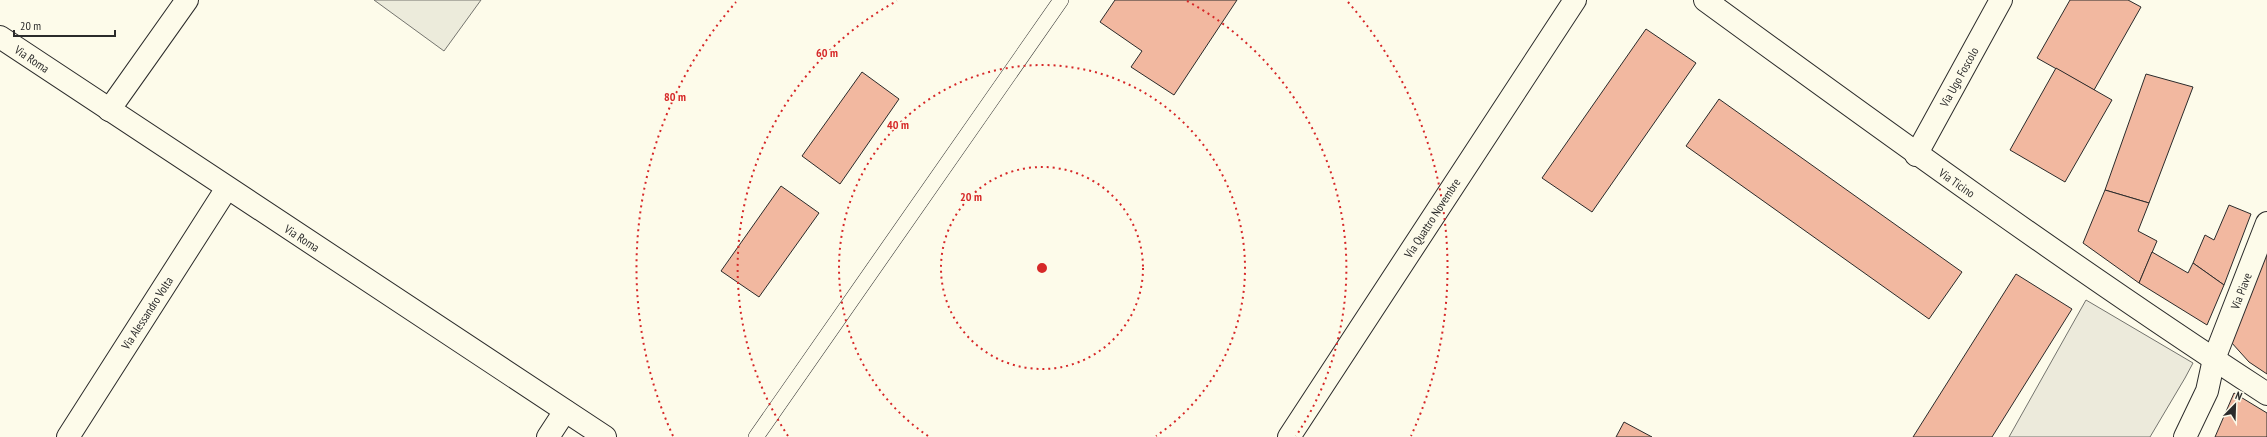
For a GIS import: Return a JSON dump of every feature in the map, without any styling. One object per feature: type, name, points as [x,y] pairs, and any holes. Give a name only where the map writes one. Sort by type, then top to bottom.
[{"type":"street","points":[[109,110],[188,0]]},
{"type":"street","name":"Via Quattro Novembre","points":[[1289,437],[1575,0]]},
{"type":"street","name":"Via Ticino","points":[[1705,0],[1916,155],[2267,394]]},
{"type":"street","name":"Via Ugo Foscolo","points":[[1916,155],[2001,0]]},
{"type":"street","name":"Via Roma","points":[[0,38],[605,437]]},
{"type":"street","name":"Via Alessandro Volta","points":[[68,437],[227,188]]},
{"type":"street","name":"Via Piave","points":[[2185,437],[2207,391],[2214,359],[2267,223]]},
{"type":"street","points":[[548,437],[566,411]]},
{"type":"lane","points":[[756,437],[1061,0]]},
{"type":"shaded area","points":[[374,0],[481,0],[444,51]]},
{"type":"shaded area","points":[[2086,300],[2193,363],[2185,378],[2150,437],[2009,437]]},
{"type":"building","points":[[1115,0],[1237,0],[1174,95],[1131,67],[1142,51],[1100,22]]},
{"type":"building","points":[[2070,0],[2128,0],[2141,7],[2094,90],[2037,58]]},
{"type":"building","points":[[1646,29],[1696,63],[1592,212],[1542,178]]},
{"type":"building","points":[[2056,68],[2112,100],[2065,182],[2010,150]]},
{"type":"building","points":[[862,72],[899,99],[840,184],[802,156]]},
{"type":"building","points":[[2146,74],[2193,87],[2149,203],[2105,190]]},
{"type":"building","points":[[1719,99],[1962,272],[1929,319],[1686,146]]},
{"type":"building","points":[[781,186],[819,213],[759,297],[721,271]]},
{"type":"building","points":[[2105,190],[2149,203],[2138,231],[2157,241],[2139,283],[2083,243]]},
{"type":"building","points":[[2229,205],[2251,214],[2224,285],[2193,263],[2205,235],[2214,240]]},
{"type":"building","points":[[2267,250],[2267,374],[2249,362],[2231,342]]},
{"type":"building","points":[[2152,252],[2188,273],[2193,263],[2224,285],[2207,325],[2139,283]]},
{"type":"building","points":[[2016,274],[2072,309],[1992,437],[1913,437]]},
{"type":"building","points":[[2234,393],[2267,413],[2267,437],[2215,437]]},
{"type":"building","points":[[1624,422],[1652,437],[1616,437]]}]
